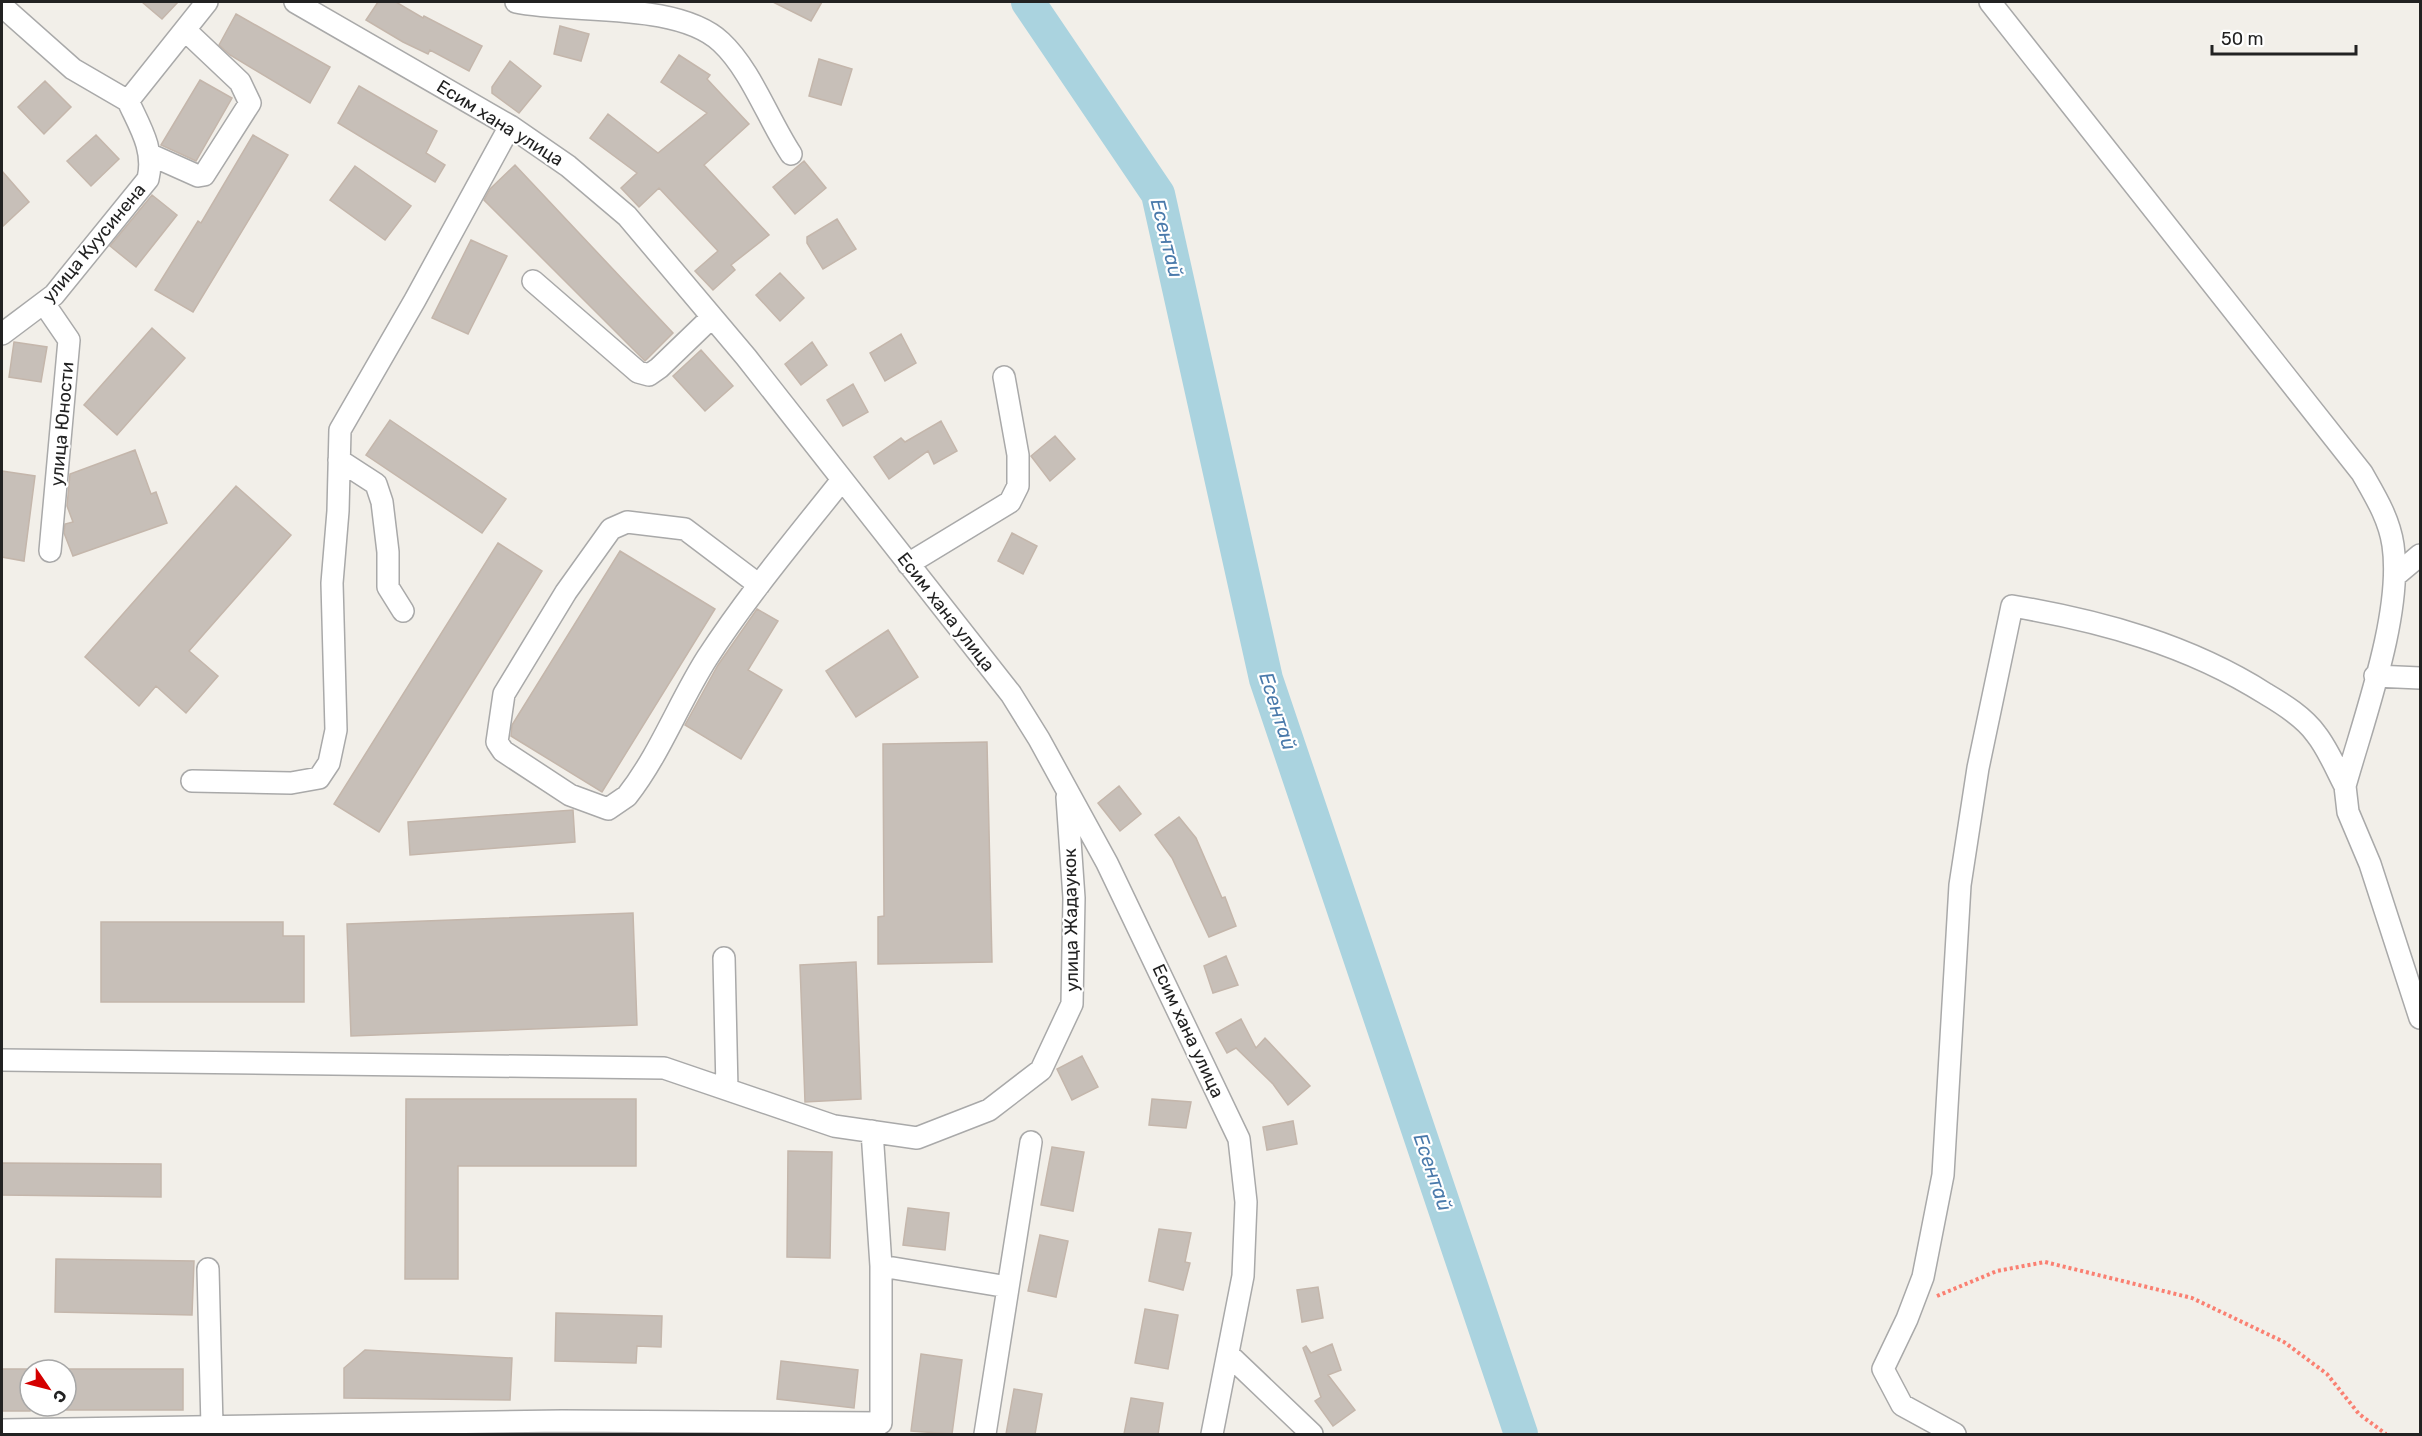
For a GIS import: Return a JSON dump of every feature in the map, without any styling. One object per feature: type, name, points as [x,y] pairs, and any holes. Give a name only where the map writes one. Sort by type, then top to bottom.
[{"type":"street","points":[[128,101],[207,2]]},
{"type":"street","name":"Есим хана улица","points":[[295,2],[510,126],[568,166],[627,216],[712,317],[1011,694],[1067,790],[1117,884],[1239,1139],[1246,1202],[1243,1276],[1212,1434]]},
{"type":"street","points":[[516,2],[549,7],[630,10],[690,25],[720,41],[758,93],[773,127],[791,154]]},
{"type":"street","points":[[1990,2],[2362,473],[2383,510],[2393,543],[2395,576],[2388,629],[2345,786],[2348,812],[2370,864],[2417,994],[2421,1018]]},
{"type":"street","points":[[2,6],[73,69],[128,101],[151,155],[198,176],[204,175],[250,103],[240,82],[185,30]]},
{"type":"street","points":[[192,782],[291,783],[319,778],[329,763],[336,730],[332,583],[340,429],[415,300],[510,126]]},
{"type":"street","name":"улица Куусинена","points":[[2,334],[45,305],[148,179],[151,155]]},
{"type":"street","points":[[533,281],[638,372],[649,375],[712,317]]},
{"type":"street","name":"улица Юности","points":[[45,305],[69,340],[50,551]]},
{"type":"street","points":[[908,564],[1010,502],[1018,486],[1018,455],[1004,377]]},
{"type":"street","points":[[339,460],[376,484],[384,512],[388,587],[404,611]]},
{"type":"street","points":[[759,585],[685,529],[627,522],[611,529],[567,592],[504,694],[497,742],[503,751],[570,795],[608,809],[627,796],[705,661],[736,615],[842,480]]},
{"type":"street","points":[[2395,576],[2421,555]]},
{"type":"street","points":[[1955,1434],[1902,1405],[1883,1369],[1907,1319],[1923,1277],[1943,1175],[1960,885],[1978,768],[2012,606],[2082,618],[2126,631],[2170,645],[2242,679],[2287,706],[2316,733],[2345,786]]},
{"type":"street","points":[[2375,676],[2421,678]]},
{"type":"street","name":"улица Жадаукок","points":[[2,1060],[664,1068],[834,1126],[917,1138],[989,1110],[1041,1070],[1072,1004],[1074,898],[1067,790]]},
{"type":"street","points":[[724,958],[727,1089]]},
{"type":"street","points":[[2,1430],[562,1421],[882,1423],[881,1266],[872,1131]]},
{"type":"street","points":[[985,1434],[1031,1142]]},
{"type":"street","points":[[881,1266],[1008,1287]]},
{"type":"street","points":[[208,1269],[212,1426]]},
{"type":"street","points":[[1228,1354],[1312,1434]]},
{"type":"path","points":[[1907,1319],[1927,1300],[1997,1271],[2045,1262],[2192,1298],[2238,1317],[2284,1342],[2326,1374],[2359,1414],[2386,1434]]},
{"type":"building","points":[[142,2],[178,2],[162,19]]},
{"type":"building","points":[[378,2],[396,2],[423,18],[424,16],[482,46],[469,71],[430,50],[428,54],[403,42],[366,20]]},
{"type":"building","points":[[773,2],[822,2],[811,21]]},
{"type":"building","points":[[236,14],[330,67],[310,103],[230,55],[219,45]]},
{"type":"building","points":[[560,26],[589,34],[581,61],[554,54]]},
{"type":"building","points":[[679,55],[710,75],[707,79],[749,124],[704,165],[769,235],[731,265],[735,270],[713,290],[695,271],[718,251],[659,188],[639,207],[621,188],[637,173],[590,138],[608,114],[658,153],[707,113],[661,82]]},
{"type":"building","points":[[819,59],[852,69],[841,105],[809,96]]},
{"type":"building","points":[[510,61],[541,86],[519,113],[492,93],[492,87]]},
{"type":"building","points":[[200,80],[232,98],[196,161],[161,145]]},
{"type":"building","points":[[45,81],[71,107],[44,134],[18,107]]},
{"type":"building","points":[[359,86],[437,131],[426,153],[445,165],[435,182],[338,123]]},
{"type":"building","points":[[96,135],[119,159],[91,186],[67,161]]},
{"type":"building","points":[[253,135],[288,155],[193,312],[155,290],[198,221],[201,223]]},
{"type":"building","points":[[804,161],[826,188],[795,214],[773,187]]},
{"type":"building","points":[[515,165],[673,333],[645,361],[484,200],[490,189]]},
{"type":"building","points":[[355,166],[411,206],[385,240],[330,200]]},
{"type":"building","points":[[2,171],[29,202],[2,227]]},
{"type":"building","points":[[152,195],[177,215],[136,267],[110,246]]},
{"type":"building","points":[[837,219],[856,249],[823,269],[807,243],[807,237]]},
{"type":"building","points":[[471,240],[507,256],[468,334],[432,318]]},
{"type":"building","points":[[780,273],[804,298],[780,321],[756,295]]},
{"type":"building","points":[[152,328],[185,358],[117,435],[84,405]]},
{"type":"building","points":[[901,334],[916,363],[885,381],[870,353]]},
{"type":"building","points":[[14,342],[47,347],[41,382],[9,377]]},
{"type":"building","points":[[812,342],[827,365],[801,385],[785,364]]},
{"type":"building","points":[[701,350],[733,386],[705,411],[673,376]]},
{"type":"building","points":[[853,384],[868,412],[843,426],[827,400]]},
{"type":"building","points":[[390,420],[506,499],[482,533],[366,455]]},
{"type":"building","points":[[941,421],[957,451],[934,464],[928,451],[889,479],[874,457],[901,438],[905,442]]},
{"type":"building","points":[[1055,436],[1075,459],[1050,481],[1031,456]]},
{"type":"building","points":[[135,450],[151,494],[156,492],[167,523],[73,556],[64,533],[65,524],[73,522],[67,506],[70,474]]},
{"type":"building","points":[[2,471],[35,476],[24,561],[2,557]]},
{"type":"building","points":[[236,486],[291,535],[189,651],[218,676],[186,713],[156,686],[139,706],[85,657]]},
{"type":"building","points":[[1012,533],[1037,546],[1023,574],[998,561]]},
{"type":"building","points":[[498,543],[542,571],[379,832],[334,804]]},
{"type":"building","points":[[620,551],[715,609],[602,792],[511,736],[512,725]]},
{"type":"building","points":[[757,609],[778,621],[748,670],[782,690],[741,759],[685,725],[718,665]]},
{"type":"building","points":[[888,630],[918,677],[856,717],[826,671]]},
{"type":"building","points":[[987,742],[992,962],[878,964],[878,917],[884,916],[883,744]]},
{"type":"building","points":[[1119,786],[1141,814],[1120,831],[1098,803]]},
{"type":"building","points":[[573,810],[575,842],[410,855],[408,822]]},
{"type":"building","points":[[1179,817],[1196,838],[1222,898],[1225,897],[1236,926],[1209,937],[1172,858],[1155,835]]},
{"type":"building","points":[[633,913],[637,1025],[351,1036],[347,924]]},
{"type":"building","points":[[101,922],[283,922],[283,936],[304,936],[304,1002],[101,1002]]},
{"type":"building","points":[[1226,956],[1238,985],[1213,993],[1204,966]]},
{"type":"building","points":[[856,962],[861,1099],[805,1102],[800,965]]},
{"type":"building","points":[[1241,1019],[1256,1048],[1265,1038],[1310,1086],[1288,1105],[1273,1084],[1236,1048],[1227,1053],[1216,1033]]},
{"type":"building","points":[[1082,1056],[1098,1087],[1072,1100],[1057,1069]]},
{"type":"building","points":[[406,1099],[636,1099],[636,1166],[458,1166],[458,1279],[405,1279]]},
{"type":"building","points":[[1152,1099],[1191,1102],[1186,1128],[1149,1125]]},
{"type":"building","points":[[1293,1121],[1297,1144],[1267,1150],[1263,1127]]},
{"type":"building","points":[[1052,1147],[1084,1152],[1073,1211],[1041,1205]]},
{"type":"building","points":[[788,1151],[832,1152],[830,1258],[787,1257]]},
{"type":"building","points":[[2,1163],[161,1164],[161,1197],[2,1195]]},
{"type":"building","points":[[908,1208],[949,1213],[945,1250],[903,1245]]},
{"type":"building","points":[[1159,1229],[1191,1233],[1185,1262],[1190,1263],[1183,1290],[1149,1281]]},
{"type":"building","points":[[1040,1235],[1068,1241],[1056,1297],[1028,1291]]},
{"type":"building","points":[[56,1259],[194,1261],[192,1315],[55,1312]]},
{"type":"building","points":[[1318,1287],[1323,1318],[1302,1322],[1297,1290]]},
{"type":"building","points":[[1145,1309],[1178,1315],[1168,1369],[1135,1363]]},
{"type":"building","points":[[556,1313],[662,1316],[661,1347],[637,1346],[636,1363],[555,1361]]},
{"type":"building","points":[[1332,1344],[1341,1370],[1328,1375],[1355,1410],[1333,1426],[1315,1401],[1321,1397],[1303,1348],[1306,1346],[1311,1353]]},
{"type":"building","points":[[365,1350],[512,1358],[510,1400],[344,1398],[344,1368]]},
{"type":"building","points":[[921,1354],[962,1360],[952,1434],[911,1431]]},
{"type":"building","points":[[781,1361],[858,1370],[854,1408],[777,1399]]},
{"type":"building","points":[[2,1369],[18,1369],[18,1411],[2,1411]]},
{"type":"building","points":[[78,1369],[183,1369],[183,1410],[78,1410]]},
{"type":"building","points":[[1014,1389],[1042,1394],[1035,1434],[1006,1434]]},
{"type":"building","points":[[1131,1398],[1163,1403],[1158,1434],[1124,1434]]},
{"type":"waterway","name":"Есентай","points":[[1028,2],[1158,194],[1266,679],[1521,1434]]}]
